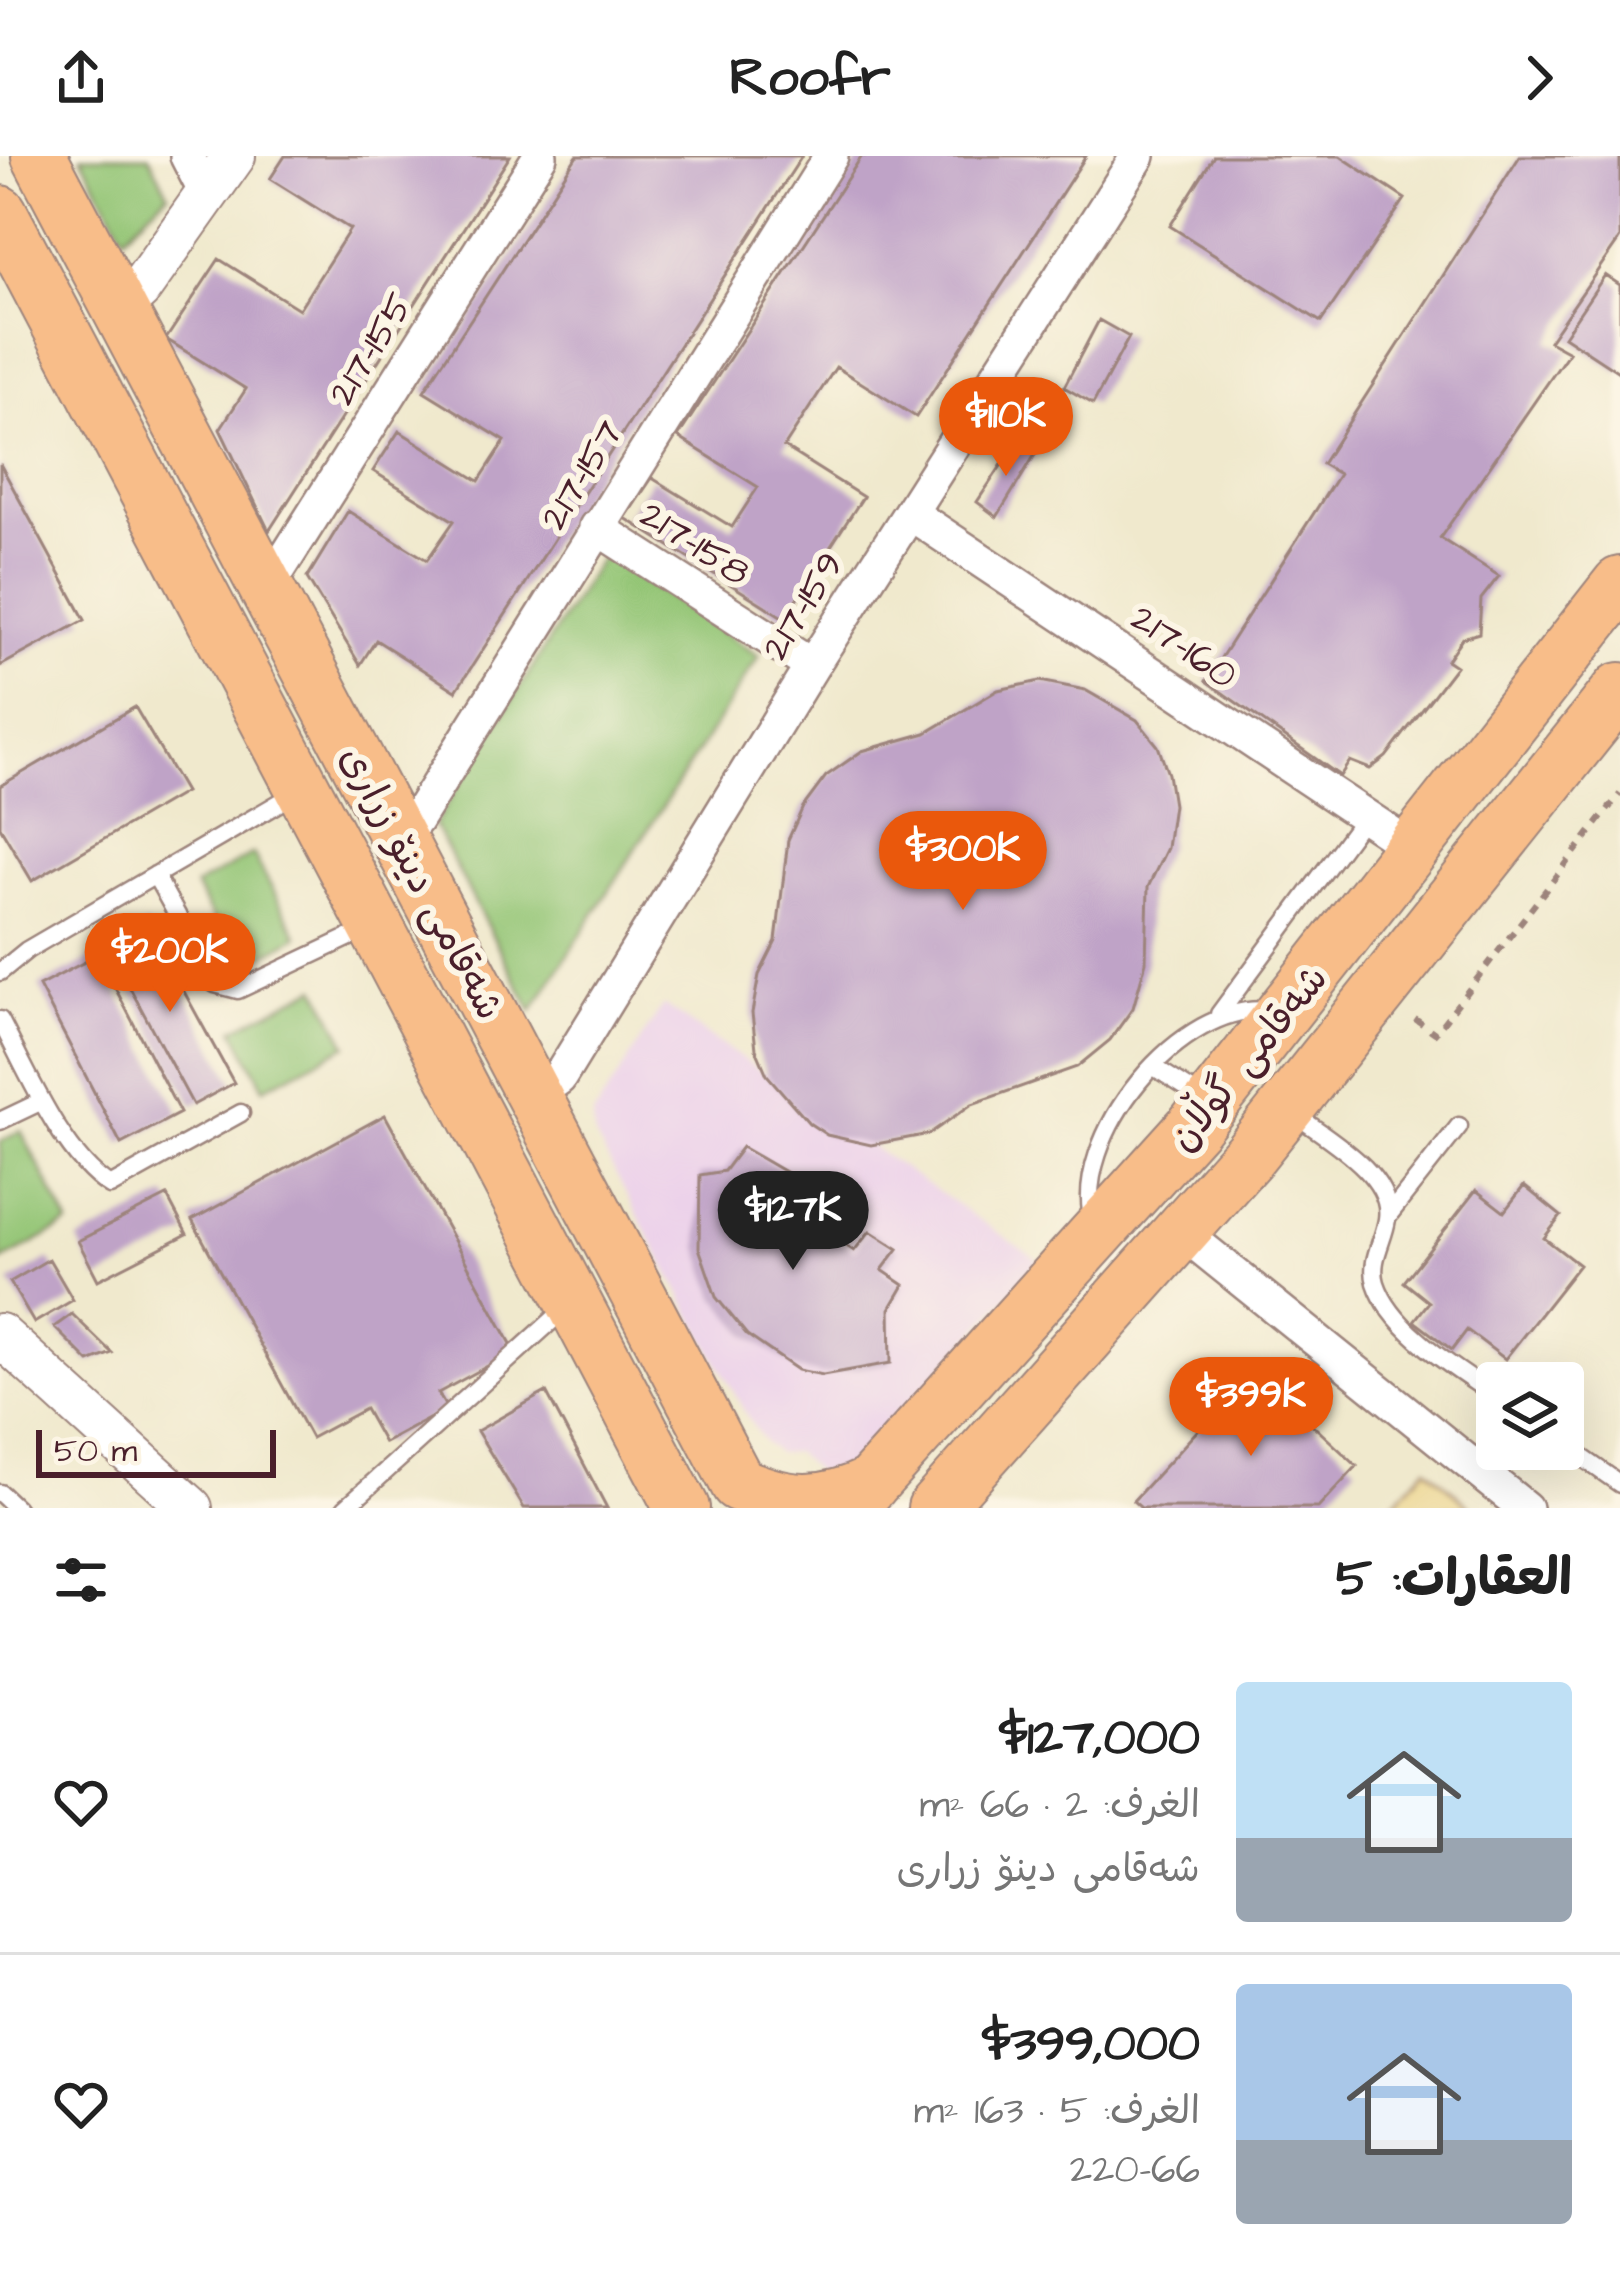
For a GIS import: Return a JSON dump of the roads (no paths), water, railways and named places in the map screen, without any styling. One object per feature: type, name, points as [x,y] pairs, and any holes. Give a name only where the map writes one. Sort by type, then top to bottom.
[{"type":"main road","name":"شەقامی دینۆ زراری","points":[[39,156],[535,1095],[732,1496],[804,1505],[860,1496]]},
{"type":"main road","name":"شەقامی دینۆ زراری","points":[[0,213],[23,270],[379,924],[682,1508]]},
{"type":"main road","name":"شەقامی گوڵان","points":[[860,1496],[1212,1104],[1620,584]]},
{"type":"main road","name":"شەقامی گوڵان","points":[[935,1508],[1182,1232],[1616,699]]},
{"type":"street","points":[[187,156],[208,197]]},
{"type":"street","points":[[119,308],[139,290],[235,156]]},
{"type":"street","name":"217-155","points":[[264,581],[279,569],[540,156]]},
{"type":"street","name":"217-157","points":[[396,831],[415,820],[830,156]]},
{"type":"street","name":"217-159","points":[[535,1095],[559,1078],[812,666],[1138,156]]},
{"type":"street","name":"217-160","points":[[910,513],[1413,848]]},
{"type":"street","name":"217-158","points":[[596,527],[812,666]]},
{"type":"street","points":[[1182,1232],[1526,1508]]},
{"type":"street","points":[[0,1335],[191,1508]]},
{"type":"lane","points":[[2,968],[306,787]]},
{"type":"lane","points":[[1097,1236],[1087,1202],[1093,1154],[1154,1067],[1219,1014],[1365,815]]},
{"type":"lane","points":[[155,875],[215,984],[228,989],[238,990],[379,924]]},
{"type":"lane","points":[[1219,1014],[1252,1008],[1283,1013]]},
{"type":"lane","points":[[0,1019],[42,1101],[95,1177],[110,1186],[241,1113]]},
{"type":"lane","points":[[1154,1067],[1212,1104]]},
{"type":"lane","points":[[0,1121],[42,1101]]},
{"type":"lane","points":[[1287,1107],[1379,1186],[1388,1216]]},
{"type":"lane","points":[[1459,1126],[1388,1216],[1376,1250],[1375,1281],[1412,1333],[1476,1381]]},
{"type":"lane","points":[[345,1508],[574,1301]]},
{"type":"lane","points":[[1584,1459],[1620,1484]]},
{"type":"lane","points":[[0,1493],[16,1508]]}]
